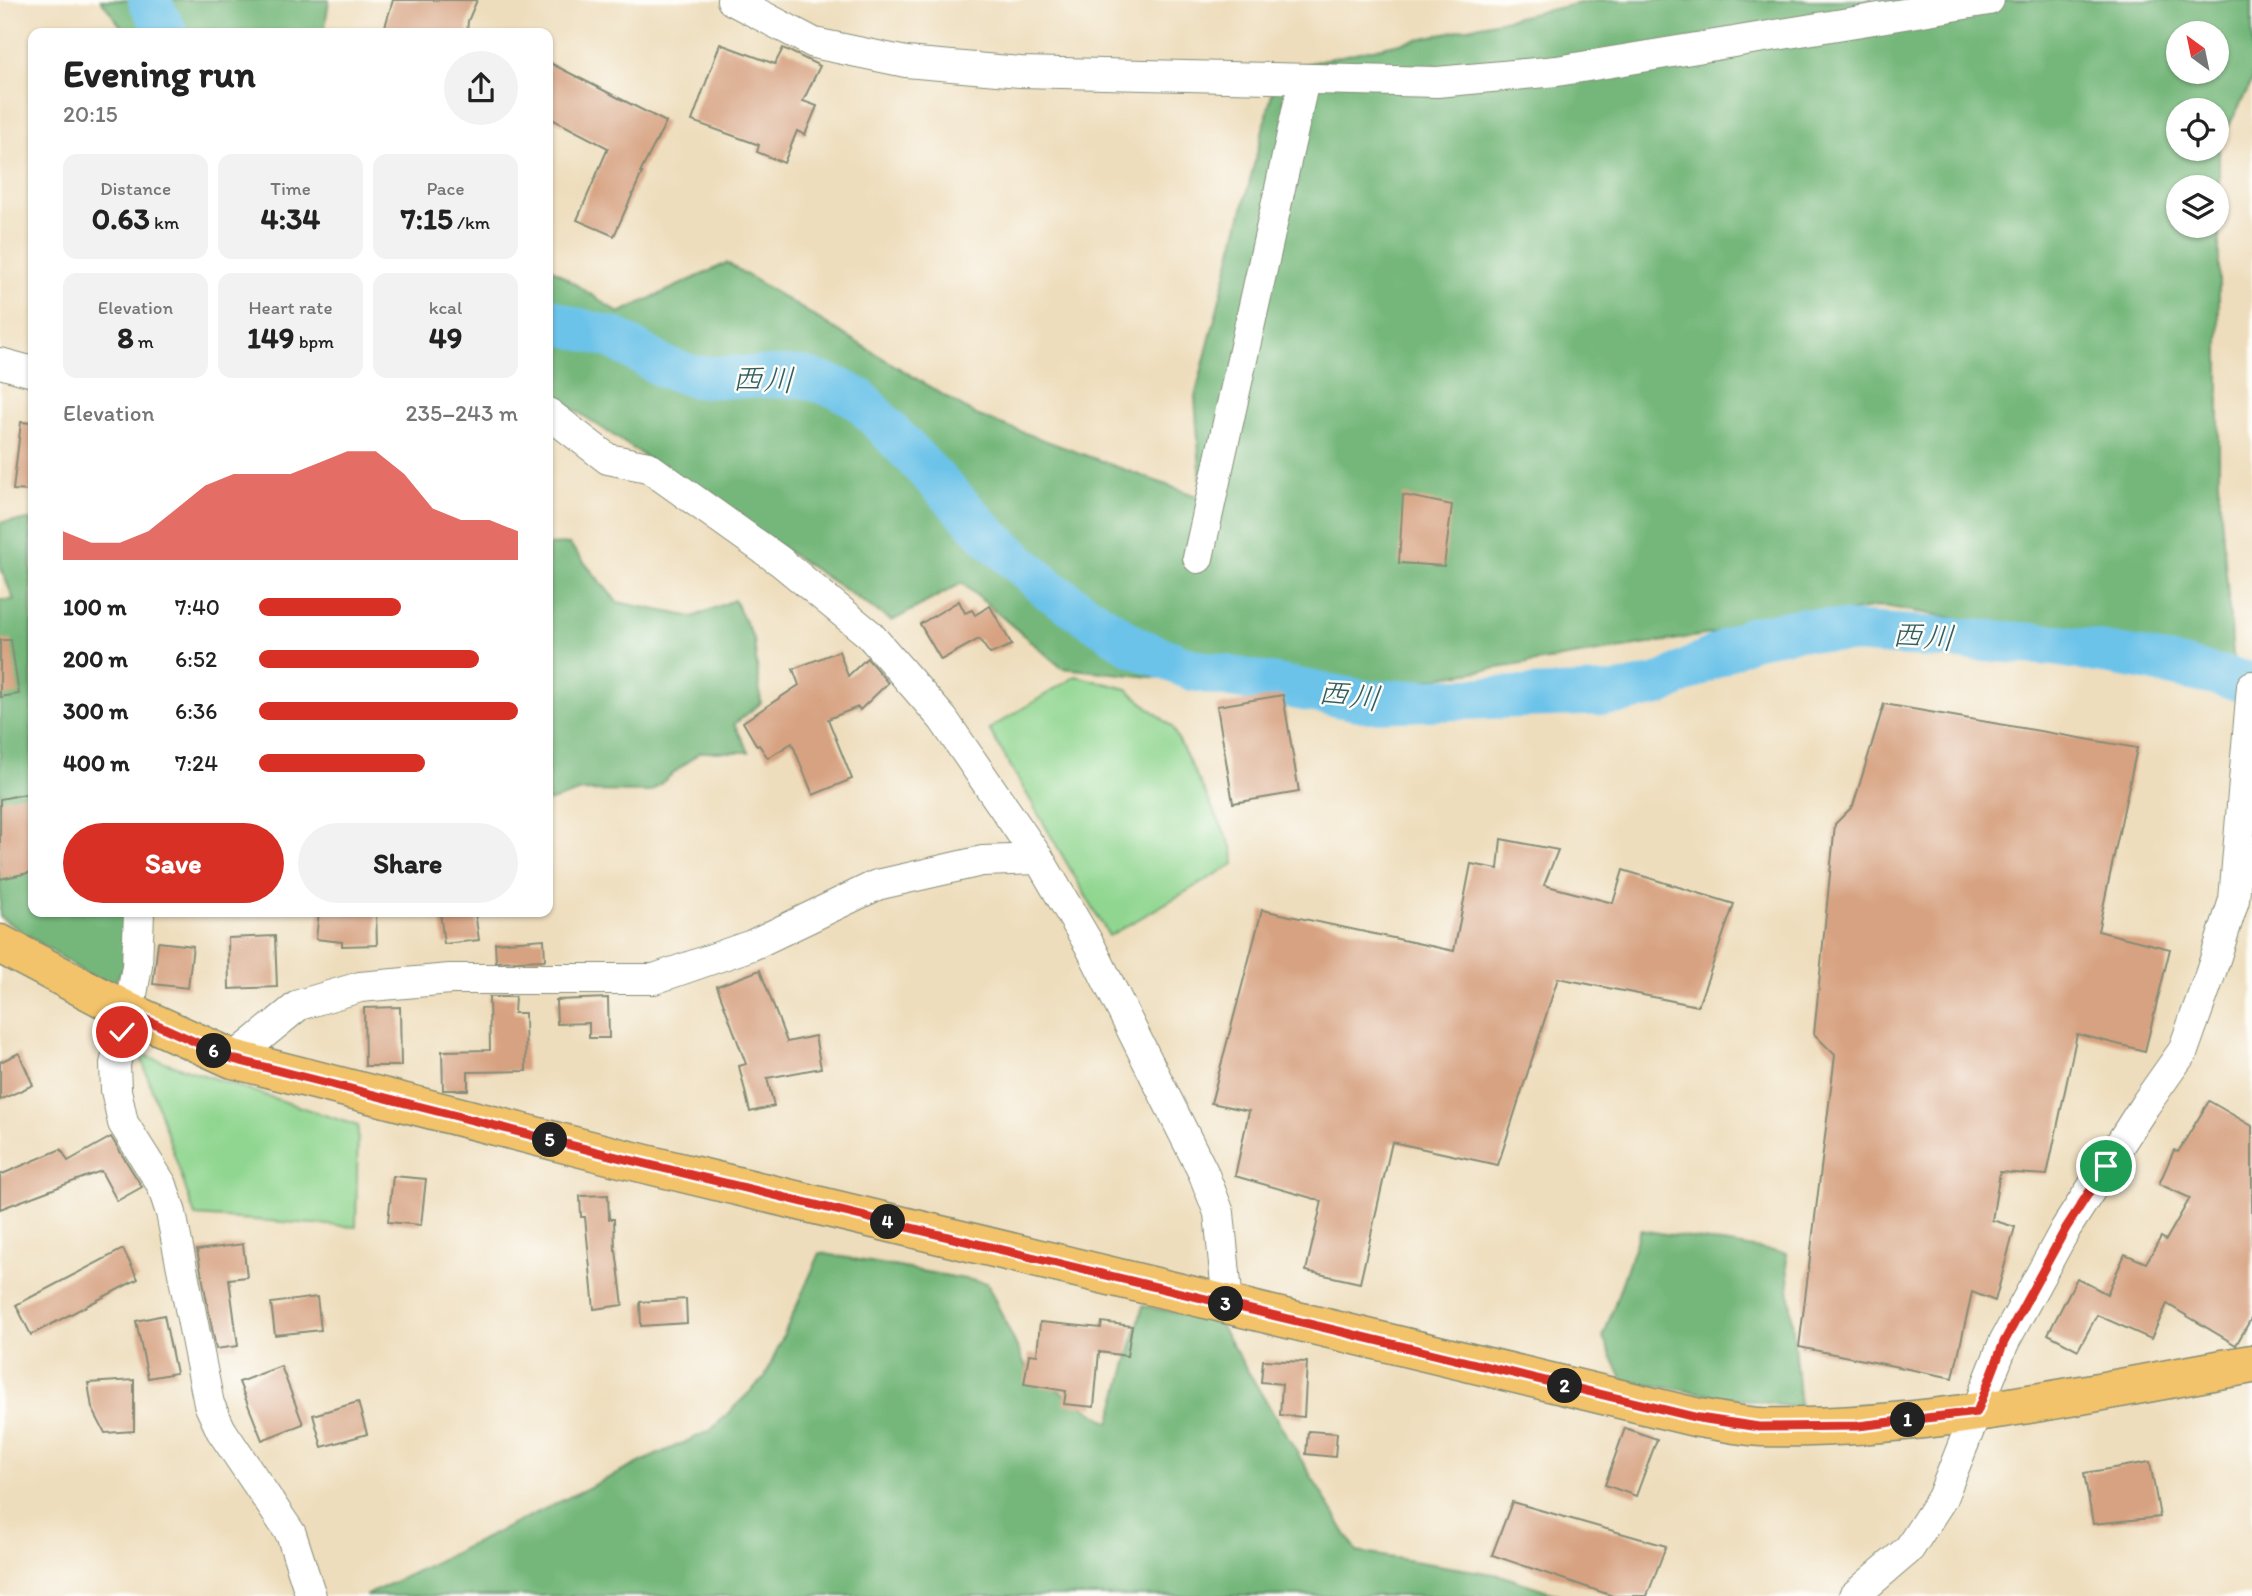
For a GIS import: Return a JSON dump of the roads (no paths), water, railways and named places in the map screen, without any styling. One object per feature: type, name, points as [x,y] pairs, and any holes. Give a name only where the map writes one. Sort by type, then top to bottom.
[{"type":"main road","points":[[0,944],[129,1012],[233,1059],[621,1158],[1699,1418],[1759,1427],[1858,1426],[1977,1412],[2252,1364]]},
{"type":"street","points":[[732,0],[814,43],[906,62],[1020,72],[1444,82],[1557,71],[1989,0]]},
{"type":"street","points":[[1198,558],[1304,80]]},
{"type":"street","points":[[0,363],[28,371]]},
{"type":"street","points":[[553,417],[608,459],[648,467],[780,561],[869,634],[943,719],[1039,859],[1090,946],[1203,1172],[1219,1213],[1228,1304]]},
{"type":"street","points":[[1854,1596],[1909,1549],[1942,1497],[2004,1342],[2066,1228],[2183,1051],[2210,975],[2243,903],[2248,730],[2252,686]]},
{"type":"street","points":[[233,1059],[299,1005],[360,987],[450,979],[654,979],[752,945],[877,885],[982,861],[1039,859]]},
{"type":"street","points":[[139,917],[137,966],[129,1012],[114,1064],[123,1123],[162,1185],[171,1213],[209,1404],[221,1430],[291,1534],[310,1596]]},
{"type":"waterway","name":"西川","points":[[149,0],[164,28]]},
{"type":"waterway","name":"西川","points":[[553,320],[614,338],[664,367],[696,377],[803,377],[838,388],[859,399],[989,536],[1051,591],[1135,647],[1193,670],[1370,702],[1615,694],[1659,685],[1751,638],[1799,629],[2054,645],[2141,659],[2252,683]]}]
